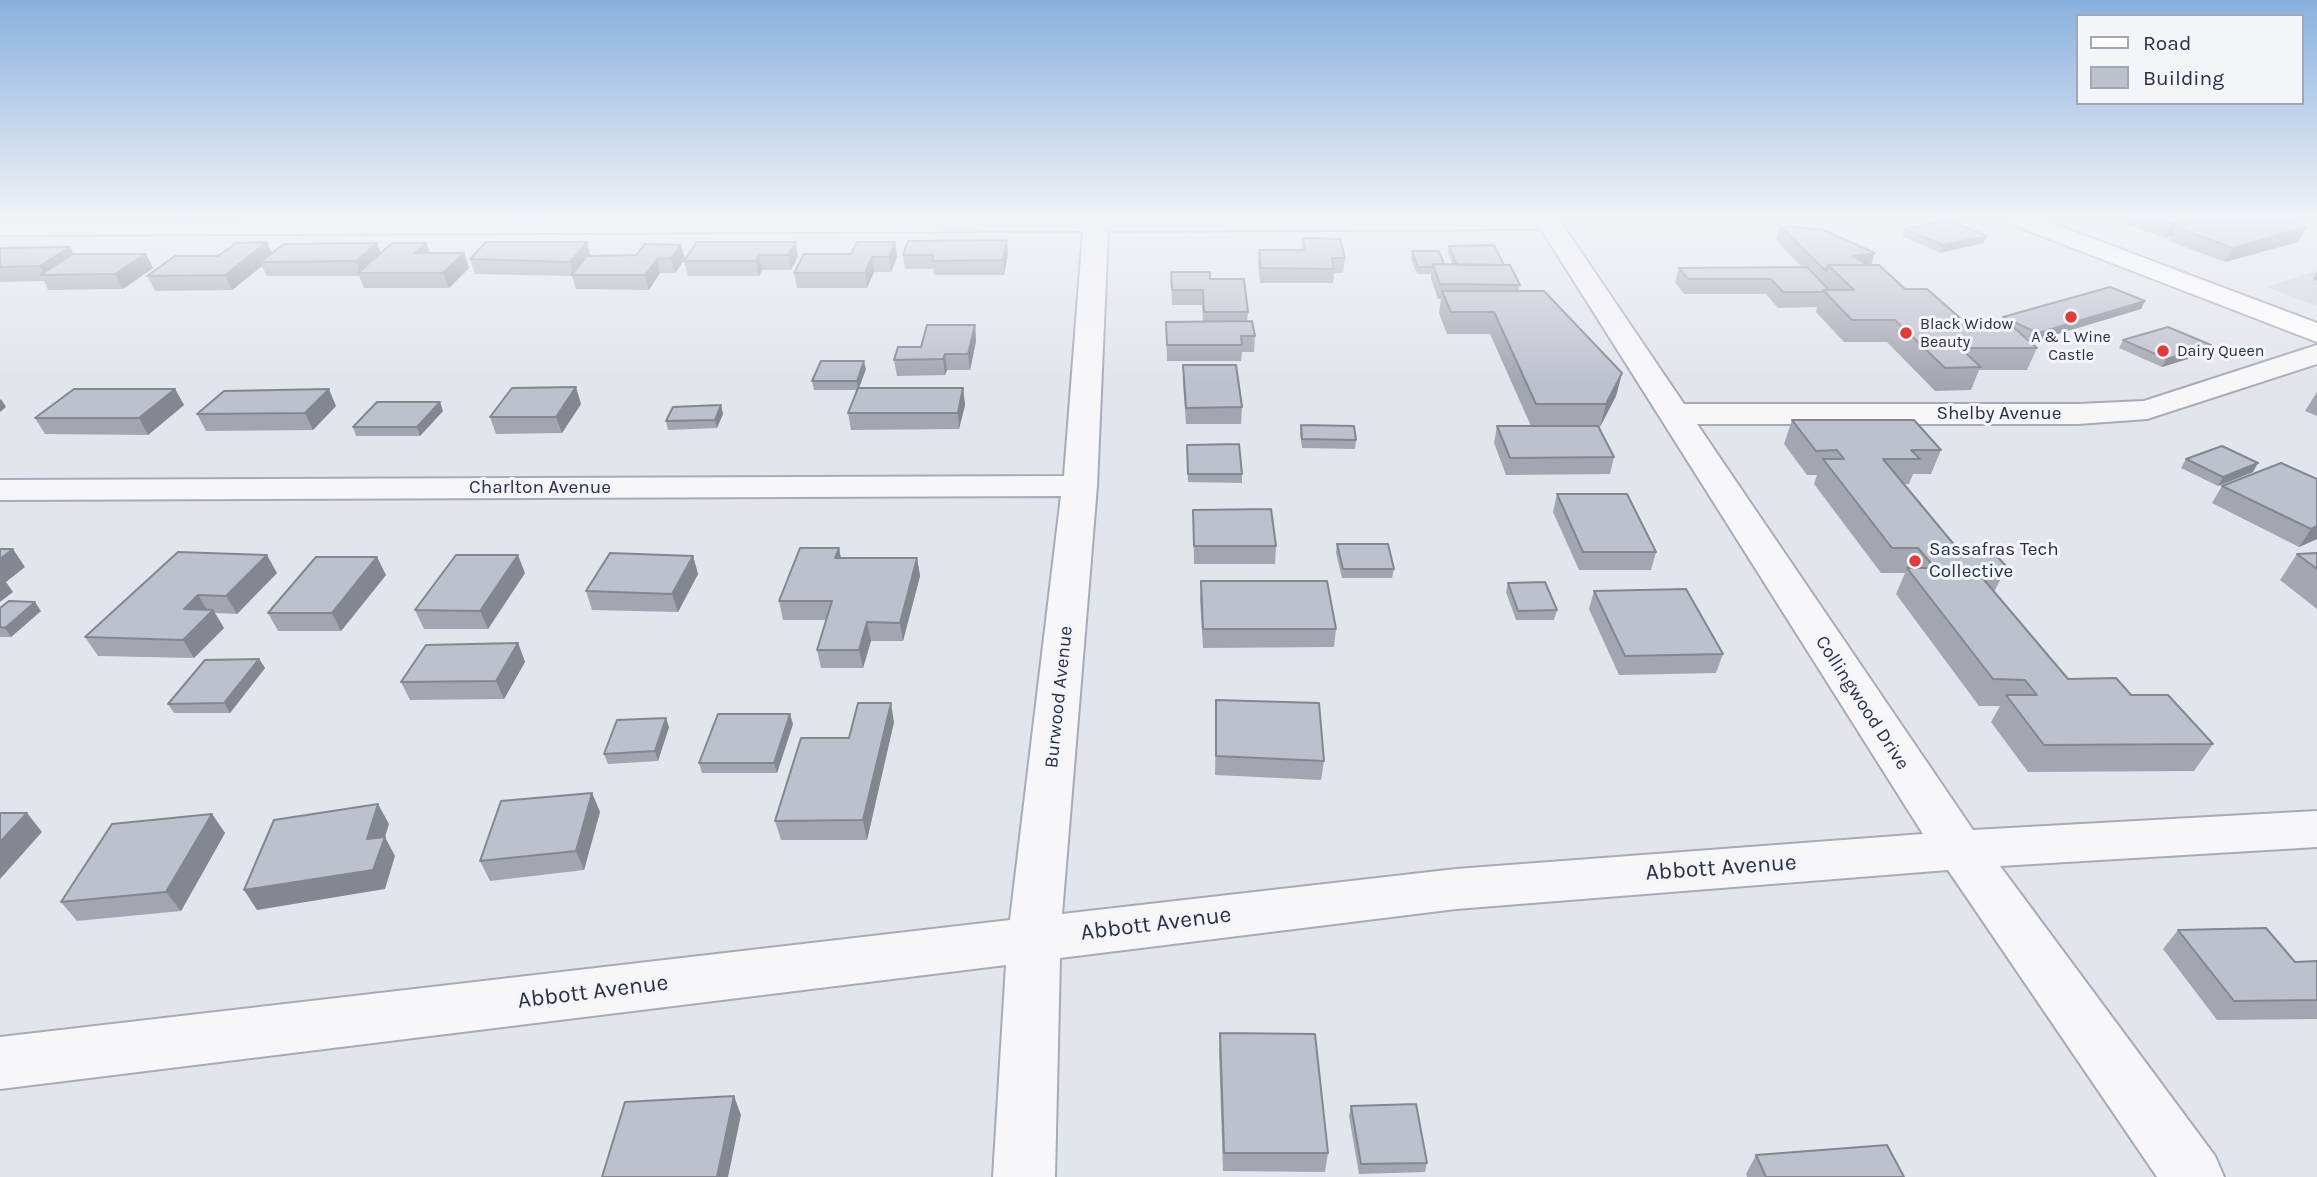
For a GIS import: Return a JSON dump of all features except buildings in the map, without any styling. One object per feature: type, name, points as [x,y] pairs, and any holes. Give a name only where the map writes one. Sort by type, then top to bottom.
[{"type":"main road","points":[[2160,273],[2317,333]]},
{"type":"street","name":"Burwood Avenue","points":[[1024,1177],[1034,939],[1080,486],[1093,273]]},
{"type":"street","name":"Collingwood Drive","points":[[1581,273],[1960,850],[2193,1177]]},
{"type":"street","name":"Shelby Avenue","points":[[1672,414],[2078,414],[2147,410],[2317,354]]},
{"type":"street","name":"Charlton Avenue","points":[[0,489],[1080,486]]},
{"type":"street","name":"Abbott Avenue","points":[[0,1063],[1456,889],[1960,850],[2317,829]]},
{"type":"shaded area","points":[[2317,273],[2317,306],[2266,287]]},
{"type":"place","name":"A & L Wine Castle","points":[[2071,317]]},
{"type":"place","name":"Black Widow Beauty","points":[[1906,333]]},
{"type":"place","name":"Dairy Queen","points":[[2163,351]]},
{"type":"place","name":"Sassafras Tech Collective","points":[[1915,561]]}]
